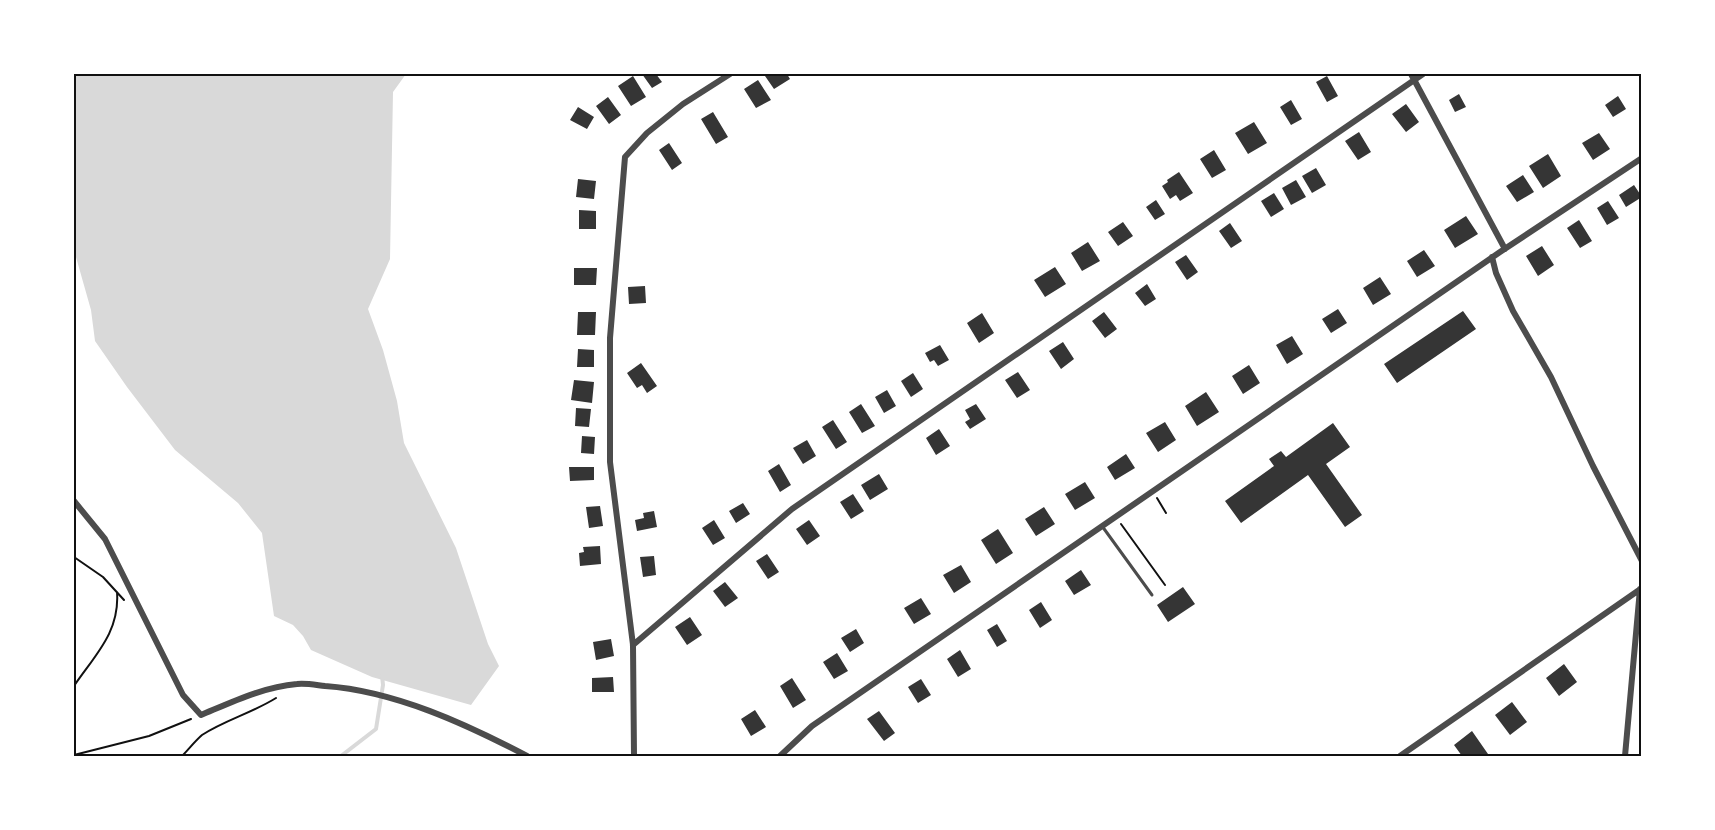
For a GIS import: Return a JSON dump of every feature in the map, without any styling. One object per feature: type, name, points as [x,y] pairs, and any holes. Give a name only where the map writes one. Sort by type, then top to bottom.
[{"type":"street","points":[[634,756],[633,645],[610,462],[610,338],[625,157],[647,133],[683,104],[730,74]]},
{"type":"street","points":[[633,645],[792,509],[1412,77],[1423,74]]},
{"type":"street","points":[[1412,77],[1505,249]]},
{"type":"street","points":[[780,756],[812,726],[1492,257],[1641,158]]},
{"type":"street","points":[[1492,257],[1496,273],[1513,311],[1551,376],[1641,561]]},
{"type":"street","points":[[74,501],[105,539],[183,695],[201,715],[244,697],[276,688],[298,684],[339,687],[370,691],[422,709],[481,731],[527,756]]},
{"type":"street","points":[[1400,756],[1641,588]]},
{"type":"street","points":[[1625,756],[1641,588]]},
{"type":"lane","points":[[1102,526],[1152,595]]},
{"type":"path","points":[[1152,492],[1166,513]]},
{"type":"path","points":[[1116,516],[1165,585]]},
{"type":"path","points":[[74,557],[103,577],[124,600]]},
{"type":"path","points":[[74,686],[112,631],[118,608],[117,592]]},
{"type":"path","points":[[182,756],[200,736],[220,725],[258,710],[282,694]]},
{"type":"path","points":[[74,755],[149,736],[201,715]]},
{"type":"shaded area","points":[[74,74],[406,74],[393,92],[390,259],[368,309],[383,350],[397,401],[404,443],[456,548],[488,644],[499,666],[471,705],[372,677],[311,650],[293,625],[274,616],[262,533],[238,503],[175,450],[95,341],[91,310],[74,250]]},
{"type":"building","points":[[642,74],[656,74],[662,82],[652,88]]},
{"type":"building","points":[[787,74],[790,79],[774,89],[765,76]]},
{"type":"building","points":[[633,76],[646,97],[631,106],[618,86]]},
{"type":"building","points":[[1327,76],[1338,96],[1327,102],[1316,82]]},
{"type":"building","points":[[758,80],[771,100],[756,108],[744,89]]},
{"type":"building","points":[[1459,94],[1466,107],[1455,112],[1449,100]]},
{"type":"building","points":[[1618,96],[1626,109],[1613,117],[1605,105]]},
{"type":"building","points":[[608,97],[621,115],[609,124],[596,106]]},
{"type":"building","points":[[1291,100],[1302,119],[1291,125],[1280,107]]},
{"type":"building","points":[[1406,104],[1419,122],[1406,132],[1392,114]]},
{"type":"building","points":[[578,107],[594,117],[587,129],[570,120]]},
{"type":"building","points":[[713,112],[728,137],[716,144],[701,119]]},
{"type":"building","points":[[1254,122],[1267,143],[1248,154],[1235,133]]},
{"type":"building","points":[[1359,132],[1371,152],[1358,160],[1345,141]]},
{"type":"building","points":[[1599,133],[1610,149],[1593,160],[1582,143]]},
{"type":"building","points":[[669,143],[682,163],[672,170],[659,150]]},
{"type":"building","points":[[1214,150],[1226,170],[1212,178],[1200,159]]},
{"type":"building","points":[[1548,154],[1561,176],[1543,188],[1529,166]]},
{"type":"building","points":[[1316,168],[1326,185],[1312,193],[1302,176]]},
{"type":"building","points":[[1179,172],[1193,193],[1180,201],[1176,195],[1170,199],[1162,186]]},
{"type":"building","points":[[1523,175],[1534,192],[1517,202],[1506,186]]},
{"type":"building","points":[[578,179],[596,181],[594,199],[576,197]]},
{"type":"building","points":[[1296,180],[1306,197],[1291,205],[1282,188]]},
{"type":"building","points":[[1634,185],[1642,197],[1626,207],[1619,195]]},
{"type":"building","points":[[1274,193],[1284,209],[1271,217],[1261,201]]},
{"type":"building","points":[[1156,200],[1165,214],[1155,220],[1146,207]]},
{"type":"building","points":[[1608,201],[1619,218],[1607,225],[1597,208]]},
{"type":"building","points":[[579,210],[596,211],[596,229],[579,229]]},
{"type":"building","points":[[1466,216],[1478,234],[1455,248],[1444,230]]},
{"type":"building","points":[[1579,220],[1592,241],[1580,248],[1567,228]]},
{"type":"building","points":[[1123,222],[1133,236],[1118,246],[1108,232]]},
{"type":"building","points":[[1230,223],[1242,241],[1231,248],[1219,231]]},
{"type":"building","points":[[1088,242],[1100,261],[1082,271],[1071,253]]},
{"type":"building","points":[[1542,246],[1554,265],[1538,276],[1526,256]]},
{"type":"building","points":[[1424,250],[1435,266],[1417,277],[1407,261]]},
{"type":"building","points":[[1186,255],[1198,272],[1187,280],[1175,262]]},
{"type":"building","points":[[1055,267],[1066,284],[1045,297],[1034,280]]},
{"type":"building","points":[[574,268],[597,268],[596,285],[574,285]]},
{"type":"building","points":[[1380,277],[1391,294],[1373,305],[1363,288]]},
{"type":"building","points":[[1147,284],[1156,299],[1145,306],[1135,293]]},
{"type":"building","points":[[645,286],[646,303],[629,304],[628,287]]},
{"type":"building","points":[[1338,309],[1347,323],[1331,333],[1322,319]]},
{"type":"building","points":[[1463,311],[1476,329],[1397,383],[1384,364]]},
{"type":"building","points":[[578,312],[596,312],[595,335],[577,335]]},
{"type":"building","points":[[1104,312],[1117,329],[1105,338],[1092,321]]},
{"type":"building","points":[[982,313],[994,333],[979,343],[967,323]]},
{"type":"building","points":[[1292,336],[1303,354],[1287,364],[1276,345]]},
{"type":"building","points":[[1063,342],[1074,359],[1061,369],[1049,351]]},
{"type":"building","points":[[940,345],[949,360],[938,366],[934,360],[930,362],[925,353]]},
{"type":"building","points":[[578,349],[594,350],[594,367],[577,367]]},
{"type":"building","points":[[641,363],[657,386],[647,393],[642,385],[637,388],[627,373]]},
{"type":"building","points":[[1249,365],[1260,383],[1243,394],[1232,376]]},
{"type":"building","points":[[1018,372],[1030,390],[1017,398],[1005,380]]},
{"type":"building","points":[[913,373],[923,389],[911,397],[901,381]]},
{"type":"building","points":[[574,380],[594,382],[592,403],[571,400]]},
{"type":"building","points":[[887,390],[896,406],[884,413],[875,397]]},
{"type":"building","points":[[1206,392],[1219,412],[1197,426],[1185,406]]},
{"type":"building","points":[[861,404],[875,426],[862,433],[849,412]]},
{"type":"building","points":[[976,404],[986,419],[970,429],[965,422],[970,419],[965,410]]},
{"type":"building","points":[[576,408],[591,409],[589,427],[575,426]]},
{"type":"building","points":[[833,420],[847,442],[836,449],[822,427]]},
{"type":"building","points":[[1165,422],[1176,440],[1158,452],[1146,433]]},
{"type":"building","points":[[1333,423],[1350,447],[1326,464],[1362,515],[1345,527],[1308,475],[1241,523],[1225,501],[1274,466],[1269,459],[1281,451],[1286,457]]},
{"type":"building","points":[[939,429],[950,446],[936,455],[926,438]]},
{"type":"building","points":[[582,436],[595,437],[594,454],[581,453]]},
{"type":"building","points":[[807,440],[816,456],[803,464],[793,448]]},
{"type":"building","points":[[1126,454],[1135,468],[1115,480],[1107,467]]},
{"type":"building","points":[[779,464],[791,485],[780,492],[768,471]]},
{"type":"building","points":[[569,467],[594,467],[594,480],[570,481]]},
{"type":"building","points":[[879,474],[888,489],[870,500],[861,485]]},
{"type":"building","points":[[1085,482],[1095,498],[1075,510],[1065,494]]},
{"type":"building","points":[[853,494],[864,511],[851,519],[840,502]]},
{"type":"building","points":[[743,503],[750,514],[736,523],[729,511]]},
{"type":"building","points":[[600,506],[603,526],[589,528],[586,507]]},
{"type":"building","points":[[1044,507],[1055,524],[1036,536],[1025,519]]},
{"type":"building","points":[[654,511],[657,527],[637,531],[635,520],[644,518],[643,513]]},
{"type":"building","points":[[714,520],[725,538],[713,545],[702,528]]},
{"type":"building","points":[[809,520],[820,536],[807,545],[796,529]]},
{"type":"building","points":[[998,529],[1013,553],[996,564],[981,540]]},
{"type":"building","points":[[600,546],[601,564],[580,566],[579,553],[584,552],[583,547]]},
{"type":"building","points":[[767,554],[779,572],[768,579],[756,561]]},
{"type":"building","points":[[654,556],[656,575],[643,577],[640,557]]},
{"type":"building","points":[[961,565],[971,582],[954,593],[943,575]]},
{"type":"building","points":[[1081,570],[1091,585],[1074,595],[1065,581]]},
{"type":"building","points":[[725,582],[738,598],[725,607],[713,591]]},
{"type":"building","points":[[1183,587],[1195,604],[1168,622],[1157,605]]},
{"type":"building","points":[[921,598],[931,614],[914,624],[904,608]]},
{"type":"building","points":[[1041,602],[1052,620],[1040,628],[1029,610]]},
{"type":"building","points":[[690,617],[702,635],[687,645],[675,627]]},
{"type":"building","points":[[997,624],[1007,641],[997,647],[987,630]]},
{"type":"building","points":[[856,629],[864,643],[850,652],[841,638]]},
{"type":"building","points":[[611,639],[614,656],[596,660],[593,642]]},
{"type":"building","points":[[960,650],[971,669],[958,677],[947,659]]},
{"type":"building","points":[[837,653],[848,671],[834,679],[823,662]]},
{"type":"building","points":[[1564,664],[1577,682],[1559,696],[1546,678]]},
{"type":"building","points":[[613,677],[614,692],[592,692],[592,678]]},
{"type":"building","points":[[792,678],[806,700],[793,708],[780,686]]},
{"type":"building","points":[[921,679],[931,695],[918,703],[908,687]]},
{"type":"building","points":[[1512,702],[1527,722],[1510,735],[1495,715]]},
{"type":"building","points":[[755,710],[766,727],[751,736],[741,719]]},
{"type":"building","points":[[879,711],[895,733],[884,741],[867,719]]},
{"type":"building","points":[[1472,731],[1488,754],[1485,756],[1462,756],[1454,745]]},
{"type":"waterway","points":[[341,756],[376,729],[383,685],[382,675]]}]
